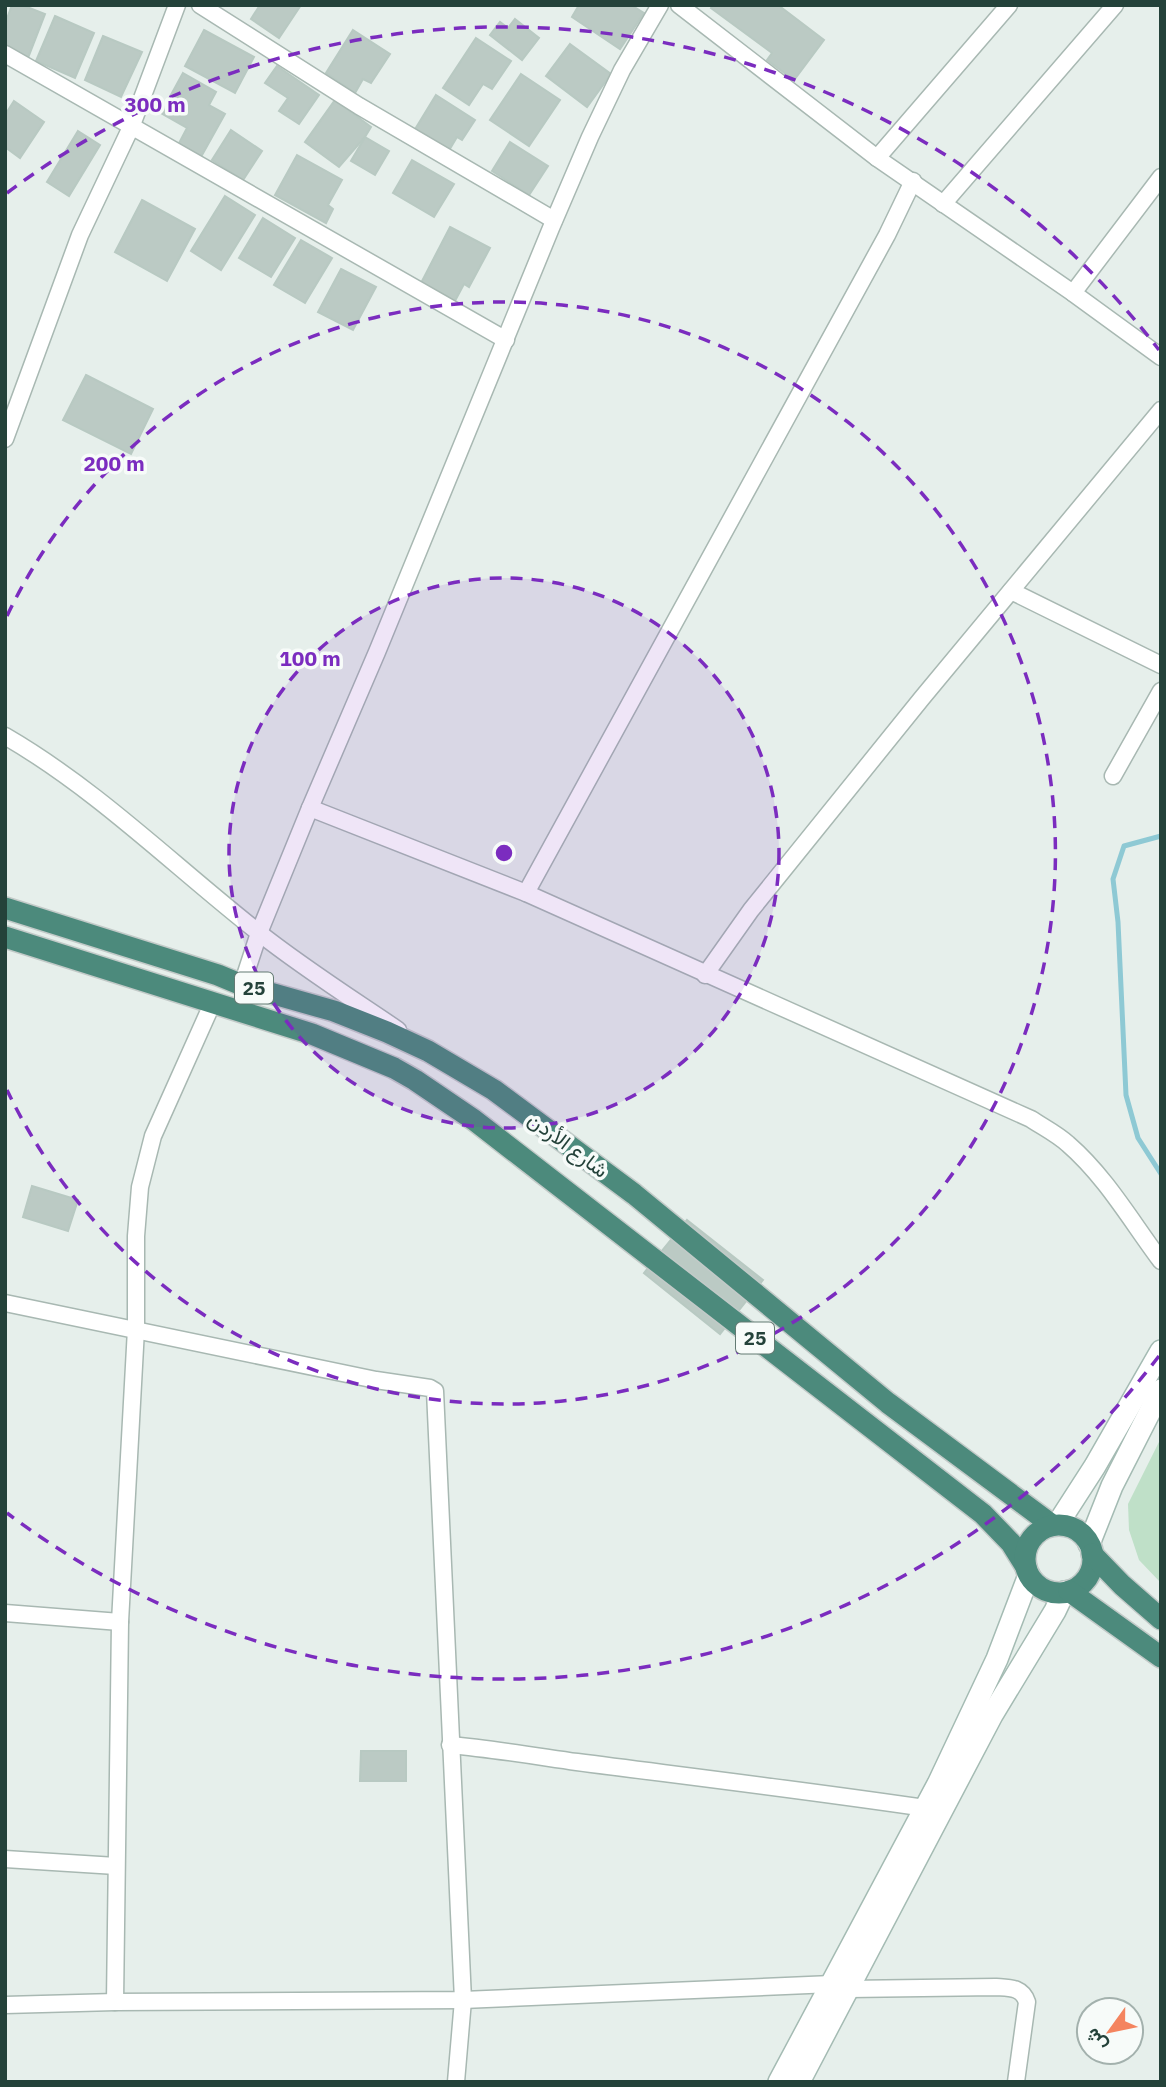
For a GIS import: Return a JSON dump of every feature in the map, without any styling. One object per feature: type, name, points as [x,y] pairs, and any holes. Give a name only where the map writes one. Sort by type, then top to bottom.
[{"type":"highway","name":"شارع الأردن","points":[[5,908],[242,985],[334,1011],[428,1051],[494,1090],[634,1194],[888,1403],[1055,1525]]},
{"type":"highway","name":"شارع الأردن","points":[[5,937],[312,1034],[373,1058],[415,1080],[474,1119],[983,1514],[1011,1544],[1027,1571]]},
{"type":"highway","points":[[474,1119],[494,1090]]},
{"type":"highway","points":[[1027,1571],[1025,1556],[1033,1536],[1055,1525]]},
{"type":"highway","name":"25","points":[[1055,1525],[1076,1530],[1122,1585],[1161,1619]]},
{"type":"highway","points":[[1067,1591],[1085,1581],[1092,1564],[1090,1549]]},
{"type":"highway","name":"25","points":[[1027,1571],[1034,1582],[1048,1591],[1067,1591],[1161,1657]]},
{"type":"main road","points":[[1055,1525],[1095,1466],[1161,1351]]},
{"type":"main road","points":[[1090,1549],[1112,1486],[1161,1390]]},
{"type":"main road","points":[[799,2082],[840,1986],[997,1659],[1027,1571]]},
{"type":"main road","points":[[779,2082],[840,1986],[992,1715],[1067,1591]]},
{"type":"street","points":[[5,439],[13,391],[80,234],[132,125],[177,5]]},
{"type":"street","points":[[200,5],[359,106],[554,220]]},
{"type":"street","points":[[242,985],[259,933],[554,220],[622,70],[660,5]]},
{"type":"street","points":[[678,5],[877,158],[1161,357]]},
{"type":"street","points":[[877,158],[1009,5]]},
{"type":"street","points":[[943,204],[1115,5]]},
{"type":"street","points":[[5,54],[506,340]]},
{"type":"street","points":[[1073,293],[1161,177]]},
{"type":"street","points":[[526,893],[887,235],[913,181]]},
{"type":"street","points":[[705,975],[751,910],[1161,411]]},
{"type":"street","points":[[1011,591],[1161,665]]},
{"type":"street","points":[[1113,776],[1161,691]]},
{"type":"street","points":[[5,736],[41,757],[120,816],[259,933],[428,1051]]},
{"type":"street","points":[[310,808],[526,893],[1031,1119],[1066,1142],[1091,1166],[1115,1194],[1161,1261]]},
{"type":"street","points":[[115,2002],[120,1622],[136,1329],[136,1236],[140,1187],[153,1136],[213,1002]]},
{"type":"street","points":[[5,1303],[435,1391],[463,2000],[456,2082]]},
{"type":"street","points":[[5,1613],[120,1622]]},
{"type":"street","points":[[450,1745],[746,1782],[925,1808]]},
{"type":"street","points":[[5,1859],[116,1866]]},
{"type":"street","points":[[5,2004],[463,2000],[840,1986],[996,1987],[1016,1989],[1022,1992],[1027,2001],[1016,2082]]},
{"type":"green space","points":[[1161,1438],[1161,1583],[1139,1560],[1129,1530],[1128,1504]]},
{"type":"building","points":[[12,5],[22,5],[45,14],[28,58],[5,49],[5,24]]},
{"type":"building","points":[[260,5],[301,5],[279,38],[251,19]]},
{"type":"building","points":[[579,5],[631,5],[644,13],[620,49],[572,17]]},
{"type":"building","points":[[713,5],[778,5],[824,40],[794,80],[767,60],[772,53],[711,8]]},
{"type":"building","points":[[55,16],[94,33],[75,78],[36,61]]},
{"type":"building","points":[[515,19],[539,38],[522,60],[490,35],[500,22],[508,28]]},
{"type":"building","points":[[204,30],[254,57],[235,93],[185,66]]},
{"type":"building","points":[[353,30],[390,54],[371,83],[363,79],[355,93],[326,73]]},
{"type":"building","points":[[103,36],[142,52],[121,97],[85,80]]},
{"type":"building","points":[[476,38],[511,61],[492,89],[483,84],[469,105],[443,88]]},
{"type":"building","points":[[570,44],[611,74],[587,107],[546,76]]},
{"type":"building","points":[[277,66],[319,95],[299,124],[279,111],[288,98],[265,83]]},
{"type":"building","points":[[183,73],[216,92],[209,105],[225,114],[201,157],[178,145],[187,128],[161,113]]},
{"type":"building","points":[[521,74],[560,100],[529,146],[490,120]]},
{"type":"building","points":[[436,95],[475,120],[462,140],[457,137],[448,152],[414,131]]},
{"type":"building","points":[[335,100],[371,127],[339,167],[305,142]]},
{"type":"building","points":[[14,101],[44,122],[20,158],[5,147],[5,115]]},
{"type":"building","points":[[231,130],[262,151],[243,180],[212,160]]},
{"type":"building","points":[[78,131],[100,145],[69,196],[47,182]]},
{"type":"building","points":[[365,137],[389,151],[375,175],[351,161]]},
{"type":"building","points":[[510,142],[548,166],[529,195],[492,171]]},
{"type":"building","points":[[297,155],[342,180],[328,205],[333,209],[326,223],[275,195]]},
{"type":"building","points":[[412,160],[454,184],[434,217],[393,193]]},
{"type":"building","points":[[225,196],[255,215],[221,270],[191,251]]},
{"type":"building","points":[[142,200],[195,229],[167,281],[115,252]]},
{"type":"building","points":[[263,218],[295,238],[271,277],[239,258]]},
{"type":"building","points":[[450,227],[490,248],[469,287],[464,284],[455,301],[421,283]]},
{"type":"building","points":[[301,240],[332,258],[305,303],[274,285]]},
{"type":"building","points":[[341,269],[376,287],[353,330],[318,312]]},
{"type":"building","points":[[86,375],[153,409],[131,454],[63,420]]},
{"type":"building","points":[[32,1186],[78,1200],[68,1231],[23,1217]]},
{"type":"building","points":[[687,1220],[763,1280],[720,1334],[644,1273]]},
{"type":"building","points":[[361,1751],[406,1751],[406,1781],[360,1781]]},
{"type":"waterway","points":[[1161,836],[1124,846],[1113,879],[1118,922],[1126,1095],[1138,1138],[1161,1174]]}]
